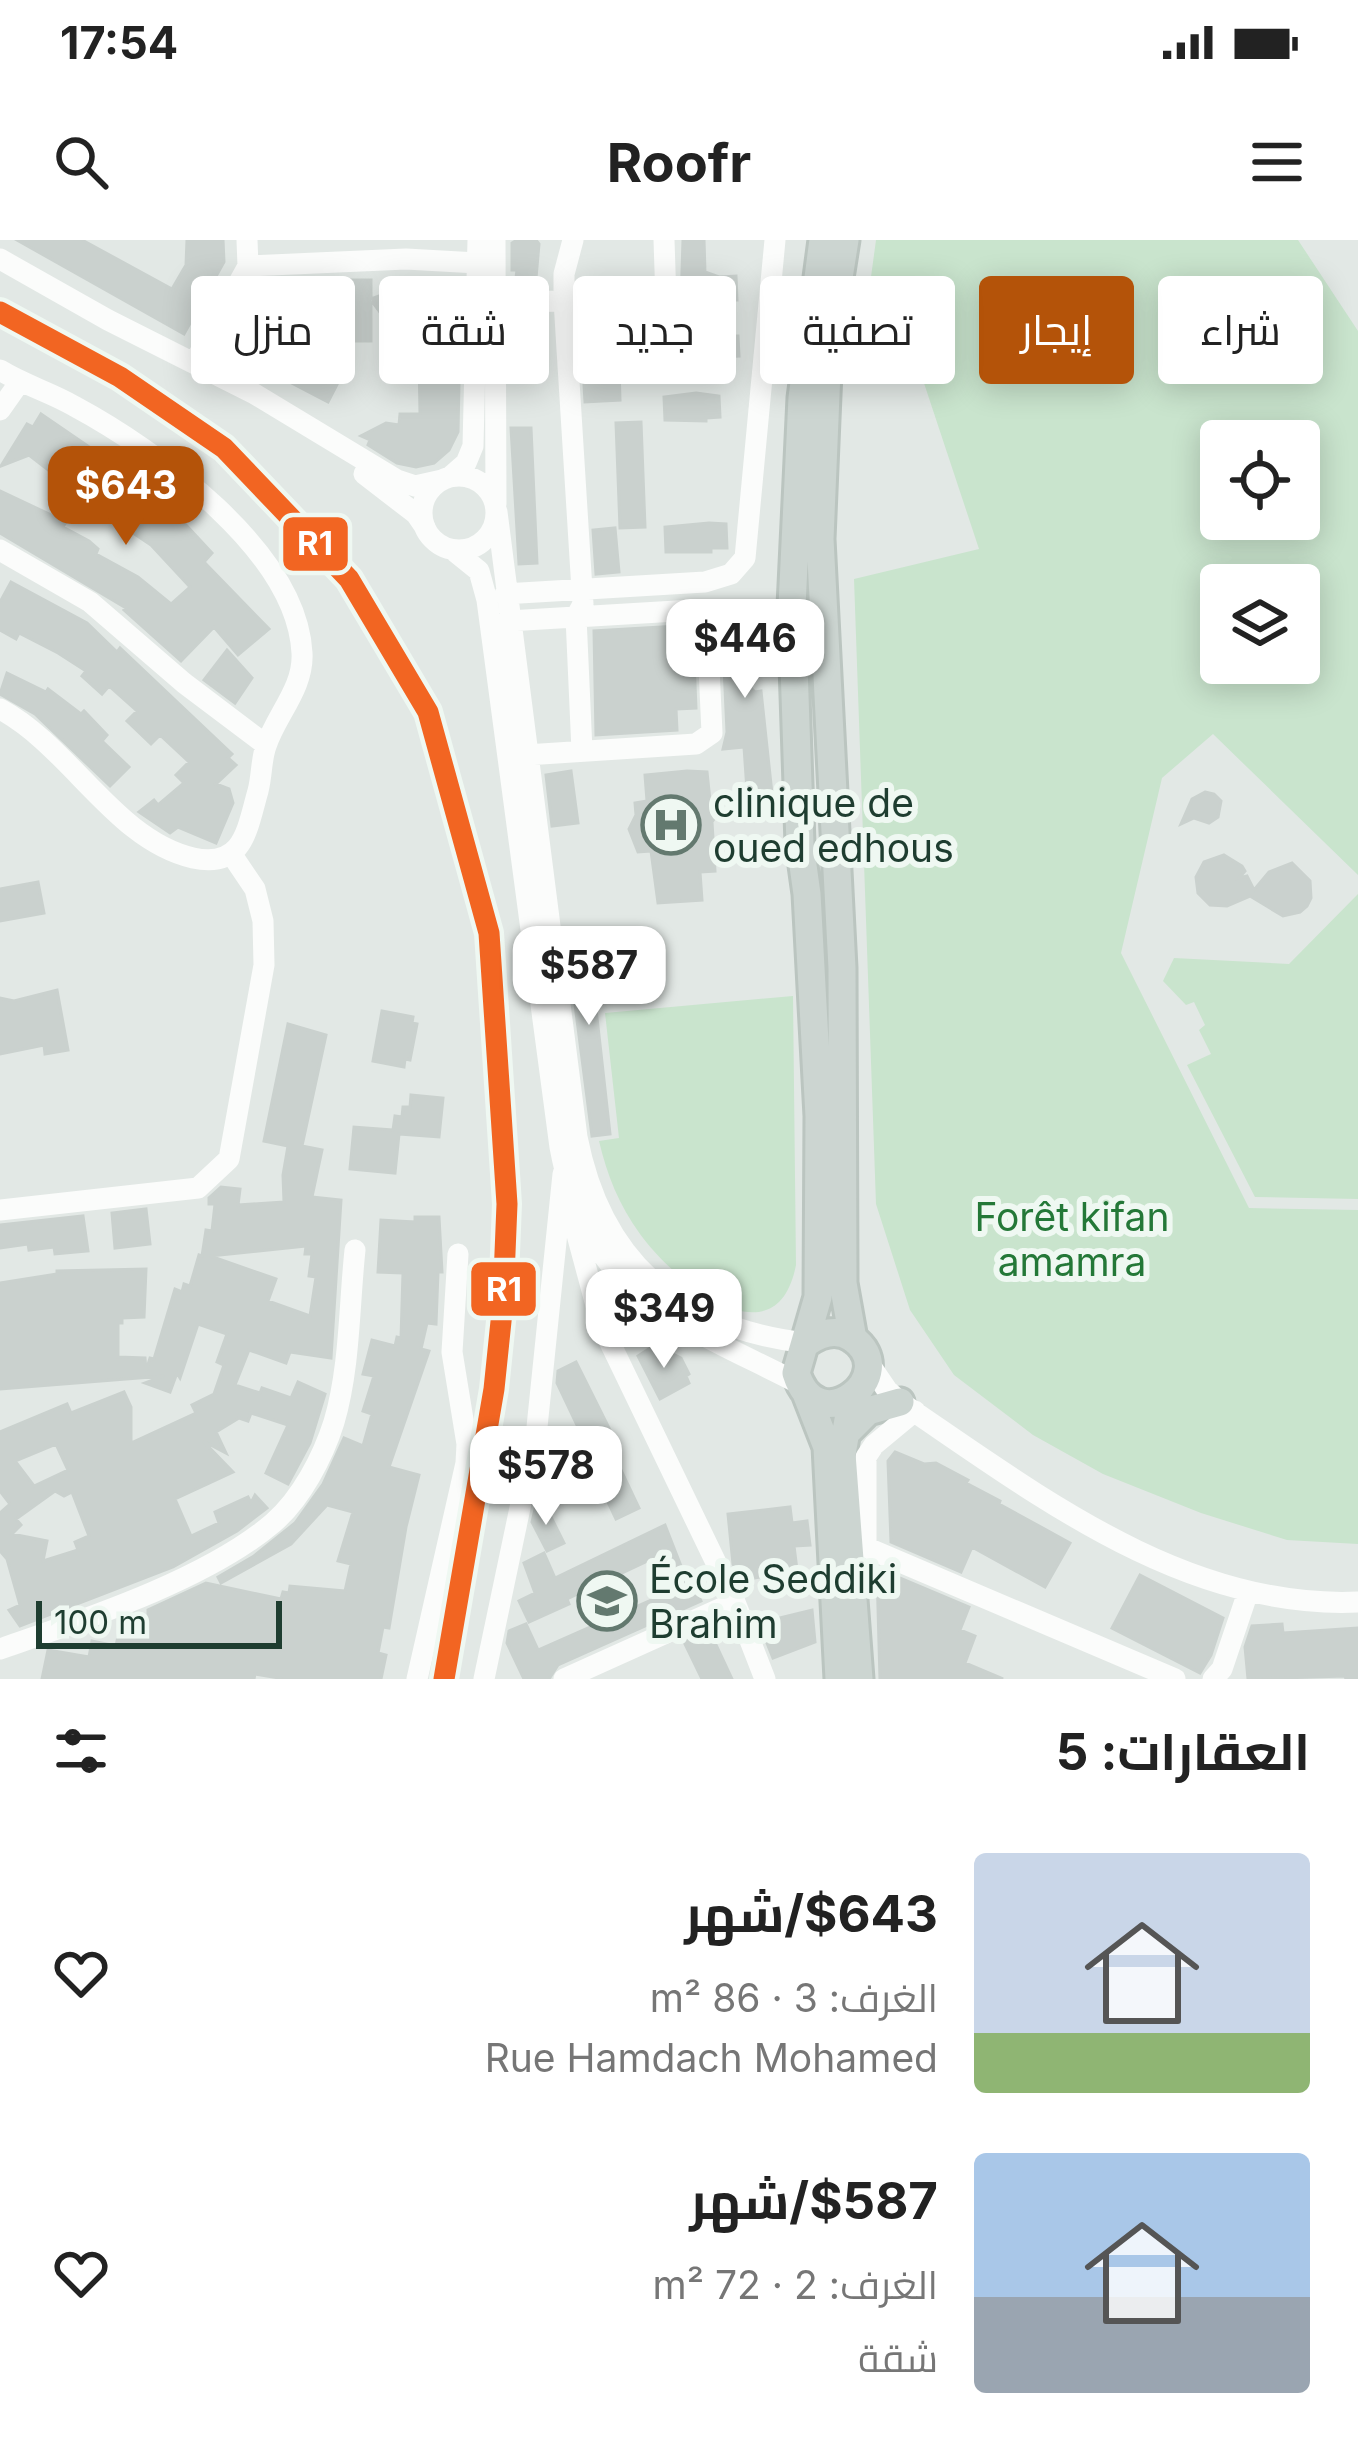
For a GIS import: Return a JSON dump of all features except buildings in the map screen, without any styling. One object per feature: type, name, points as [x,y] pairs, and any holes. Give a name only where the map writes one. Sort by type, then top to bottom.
[{"type":"main road","points":[[823,240],[802,398],[792,606],[800,844],[819,1116],[818,1297],[807,1342],[796,1361],[827,1447],[839,1679]]},
{"type":"main road","points":[[845,240],[828,347],[820,539],[842,968],[843,1283],[864,1383],[854,1395],[843,1436],[858,1544],[859,1679]]},
{"type":"main road","points":[[807,1342],[830,1332],[860,1349]]},
{"type":"main road","points":[[803,1388],[826,1403],[854,1395]]},
{"type":"main road","points":[[843,1436],[868,1412],[908,1406]]},
{"type":"street","points":[[242,276],[248,266],[248,240]]},
{"type":"street","points":[[494,240],[494,276]]},
{"type":"street","points":[[573,240],[564,274],[564,301],[583,604],[576,616],[582,751]]},
{"type":"street","points":[[568,348],[655,340],[668,330],[664,240]]},
{"type":"street","points":[[505,594],[705,582],[730,574],[746,558],[775,240]]},
{"type":"street","points":[[248,266],[401,250],[478,251],[476,407],[470,455],[426,497],[425,527]]},
{"type":"street","points":[[0,259],[191,361]]},
{"type":"street","points":[[549,301],[564,301]]},
{"type":"street","points":[[0,410],[10,376],[72,404],[144,448],[200,492],[250,544],[283,590],[299,631],[301,669],[266,745],[244,836],[232,854],[210,861],[152,844],[65,758],[0,709]]},
{"type":"street","points":[[232,384],[398,480],[415,486],[467,477],[482,484],[496,508],[494,528],[484,542],[453,550]]},
{"type":"street","points":[[494,384],[496,508],[508,621],[577,1137],[593,1196],[635,1264],[671,1299],[744,1334],[807,1342]]},
{"type":"street","points":[[314,430],[410,509],[433,539],[479,571],[487,600],[564,1168],[587,1282],[601,1324],[735,1602],[765,1679]]},
{"type":"street","points":[[0,550],[90,602],[266,745]]},
{"type":"street","points":[[508,621],[693,610],[703,616],[712,733],[696,744],[526,755]]},
{"type":"street","points":[[0,1210],[197,1189],[229,1159],[264,965],[263,921],[255,889],[232,854]]},
{"type":"street","points":[[564,1168],[593,1238],[628,1285],[671,1320],[803,1388]]},
{"type":"street","points":[[484,1679],[537,1427],[564,1168]]},
{"type":"street","points":[[587,1282],[587,1255],[593,1238]]},
{"type":"street","points":[[0,1648],[174,1580],[259,1533],[293,1503],[333,1423],[342,1383],[355,1250]]},
{"type":"street","points":[[417,1679],[466,1462],[452,1352],[458,1253]]},
{"type":"street","points":[[860,1349],[887,1390],[1082,1522],[1248,1592],[1290,1601],[1358,1602]]},
{"type":"street","points":[[854,1395],[883,1394],[908,1406]]},
{"type":"street","points":[[908,1406],[866,1457],[858,1544],[1175,1679]]},
{"type":"street","points":[[1213,1679],[1222,1669],[1248,1592]]},
{"type":"street","points":[[564,1679],[601,1671],[735,1602]]},
{"type":"green space","name":"Forêt kifan amamra","points":[[876,240],[1298,240],[1322,276],[1158,276],[1158,384],[1323,384],[1323,278],[1358,331],[1358,875],[1213,734],[1162,778],[1121,953],[1249,1208],[1358,1210],[1358,1544],[1287,1540],[1201,1513],[1103,1474],[1033,1435],[954,1375],[910,1310],[876,1204],[854,579],[979,549],[924,384],[955,384],[955,276],[871,276]]},
{"type":"green space","points":[[1358,894],[1358,1199],[1255,1197],[1187,1065],[1211,1054],[1199,1030],[1205,1025],[1194,1002],[1186,1005],[1163,981],[1174,958],[1289,964]]},
{"type":"green space","points":[[793,996],[796,1265],[785,1295],[768,1310],[746,1312],[722,1305],[675,1272],[640,1234],[620,1201],[599,1141],[619,1138],[605,1013]]},
{"type":"transit line","name":"R1","points":[[0,312],[120,377],[224,448],[349,579],[428,712],[489,933],[507,1204],[494,1389],[444,1679]]},
{"type":"place","name":"clinique de oued edhous","points":[[671,825]]},
{"type":"place","name":"École Seddiki Brahim","points":[[607,1601]]}]
